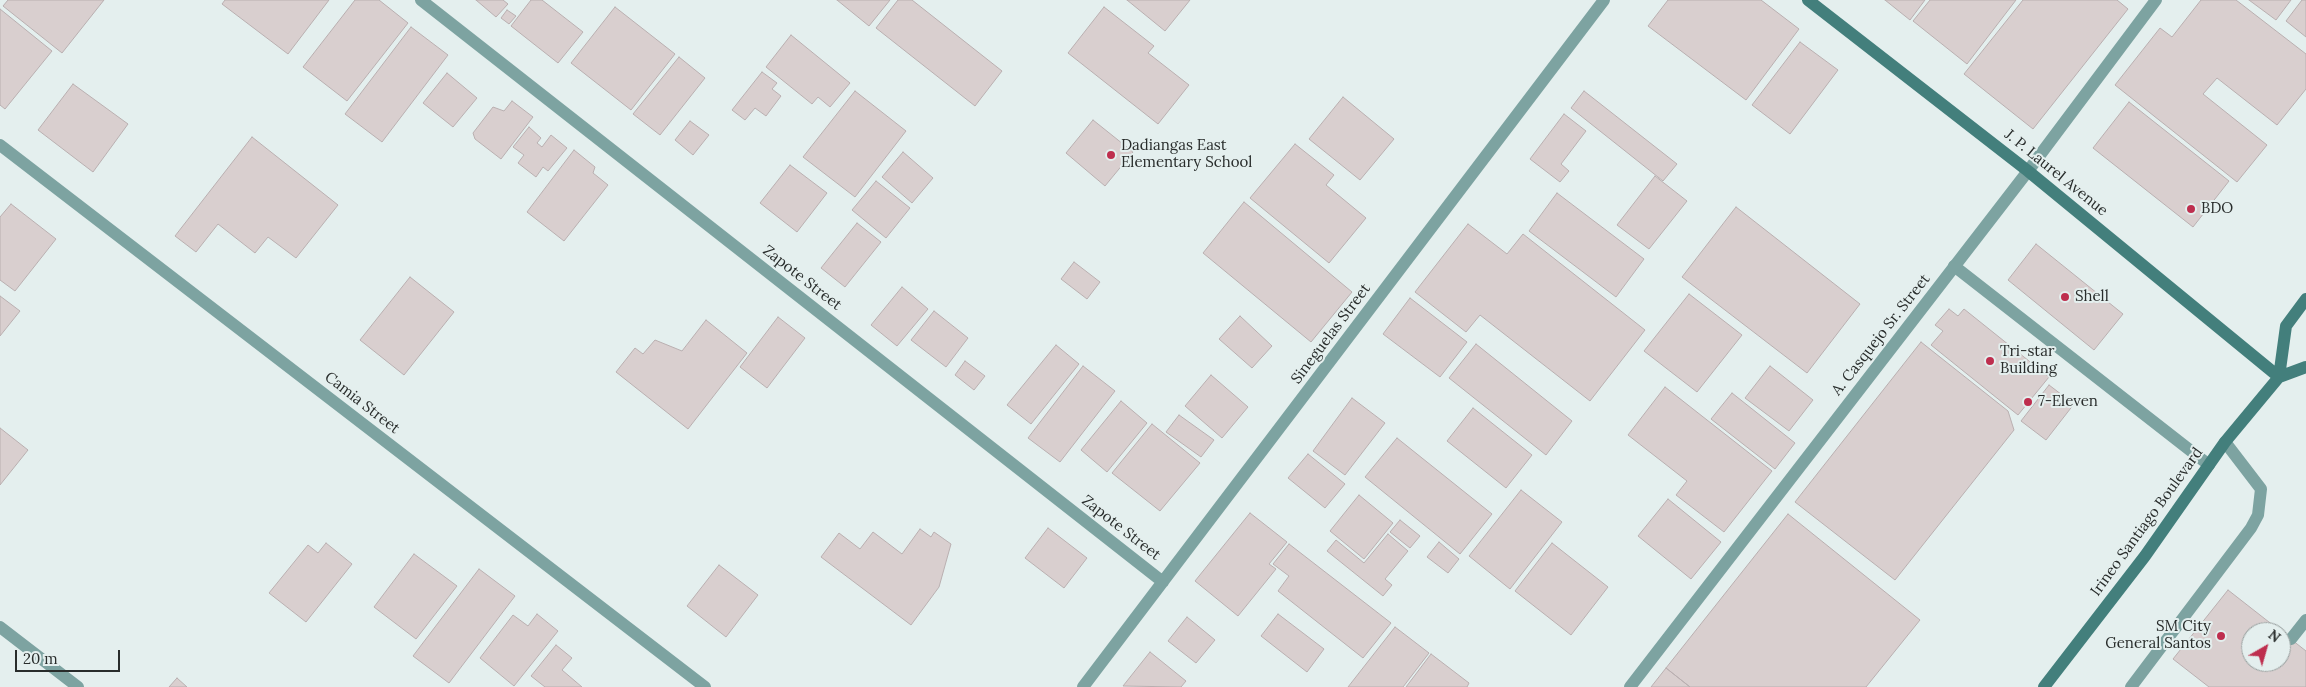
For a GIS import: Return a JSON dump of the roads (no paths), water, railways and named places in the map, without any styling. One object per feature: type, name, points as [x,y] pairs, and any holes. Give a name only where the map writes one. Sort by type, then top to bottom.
[{"type":"street","name":"Zapote Street","points":[[421,0],[1163,582]]},
{"type":"street","name":"Sineguelas Street","points":[[1083,687],[1604,0]]},
{"type":"street","name":"J. P. Laurel Avenue","points":[[1808,0],[2028,171],[2279,377]]},
{"type":"street","name":"A. Casquejo Sr. Street","points":[[1630,687],[2028,171],[2156,0]]},
{"type":"street","name":"Camia Street","points":[[0,145],[705,687]]},
{"type":"street","points":[[1954,266],[2208,465]]},
{"type":"street","points":[[2279,377],[2286,326],[2306,299]]},
{"type":"street","name":"Irineo Santiago Boulevard","points":[[2044,687],[2145,556],[2225,442],[2279,377],[2306,367]]},
{"type":"street","points":[[2131,687],[2251,528],[2258,515],[2261,489],[2225,442]]},
{"type":"street","points":[[2291,639],[2306,620]]},
{"type":"street","points":[[0,627],[78,687]]},
{"type":"place","name":"Dadiangas East Elementary School","points":[[1111,155]]},
{"type":"place","name":"BDO","points":[[2191,209]]},
{"type":"place","name":"Shell","points":[[2065,297]]},
{"type":"place","name":"Tri-star Building","points":[[1990,361]]},
{"type":"place","name":"7-Eleven","points":[[2028,402]]},
{"type":"place","name":"SM City General Santos","points":[[2221,636]]}]
